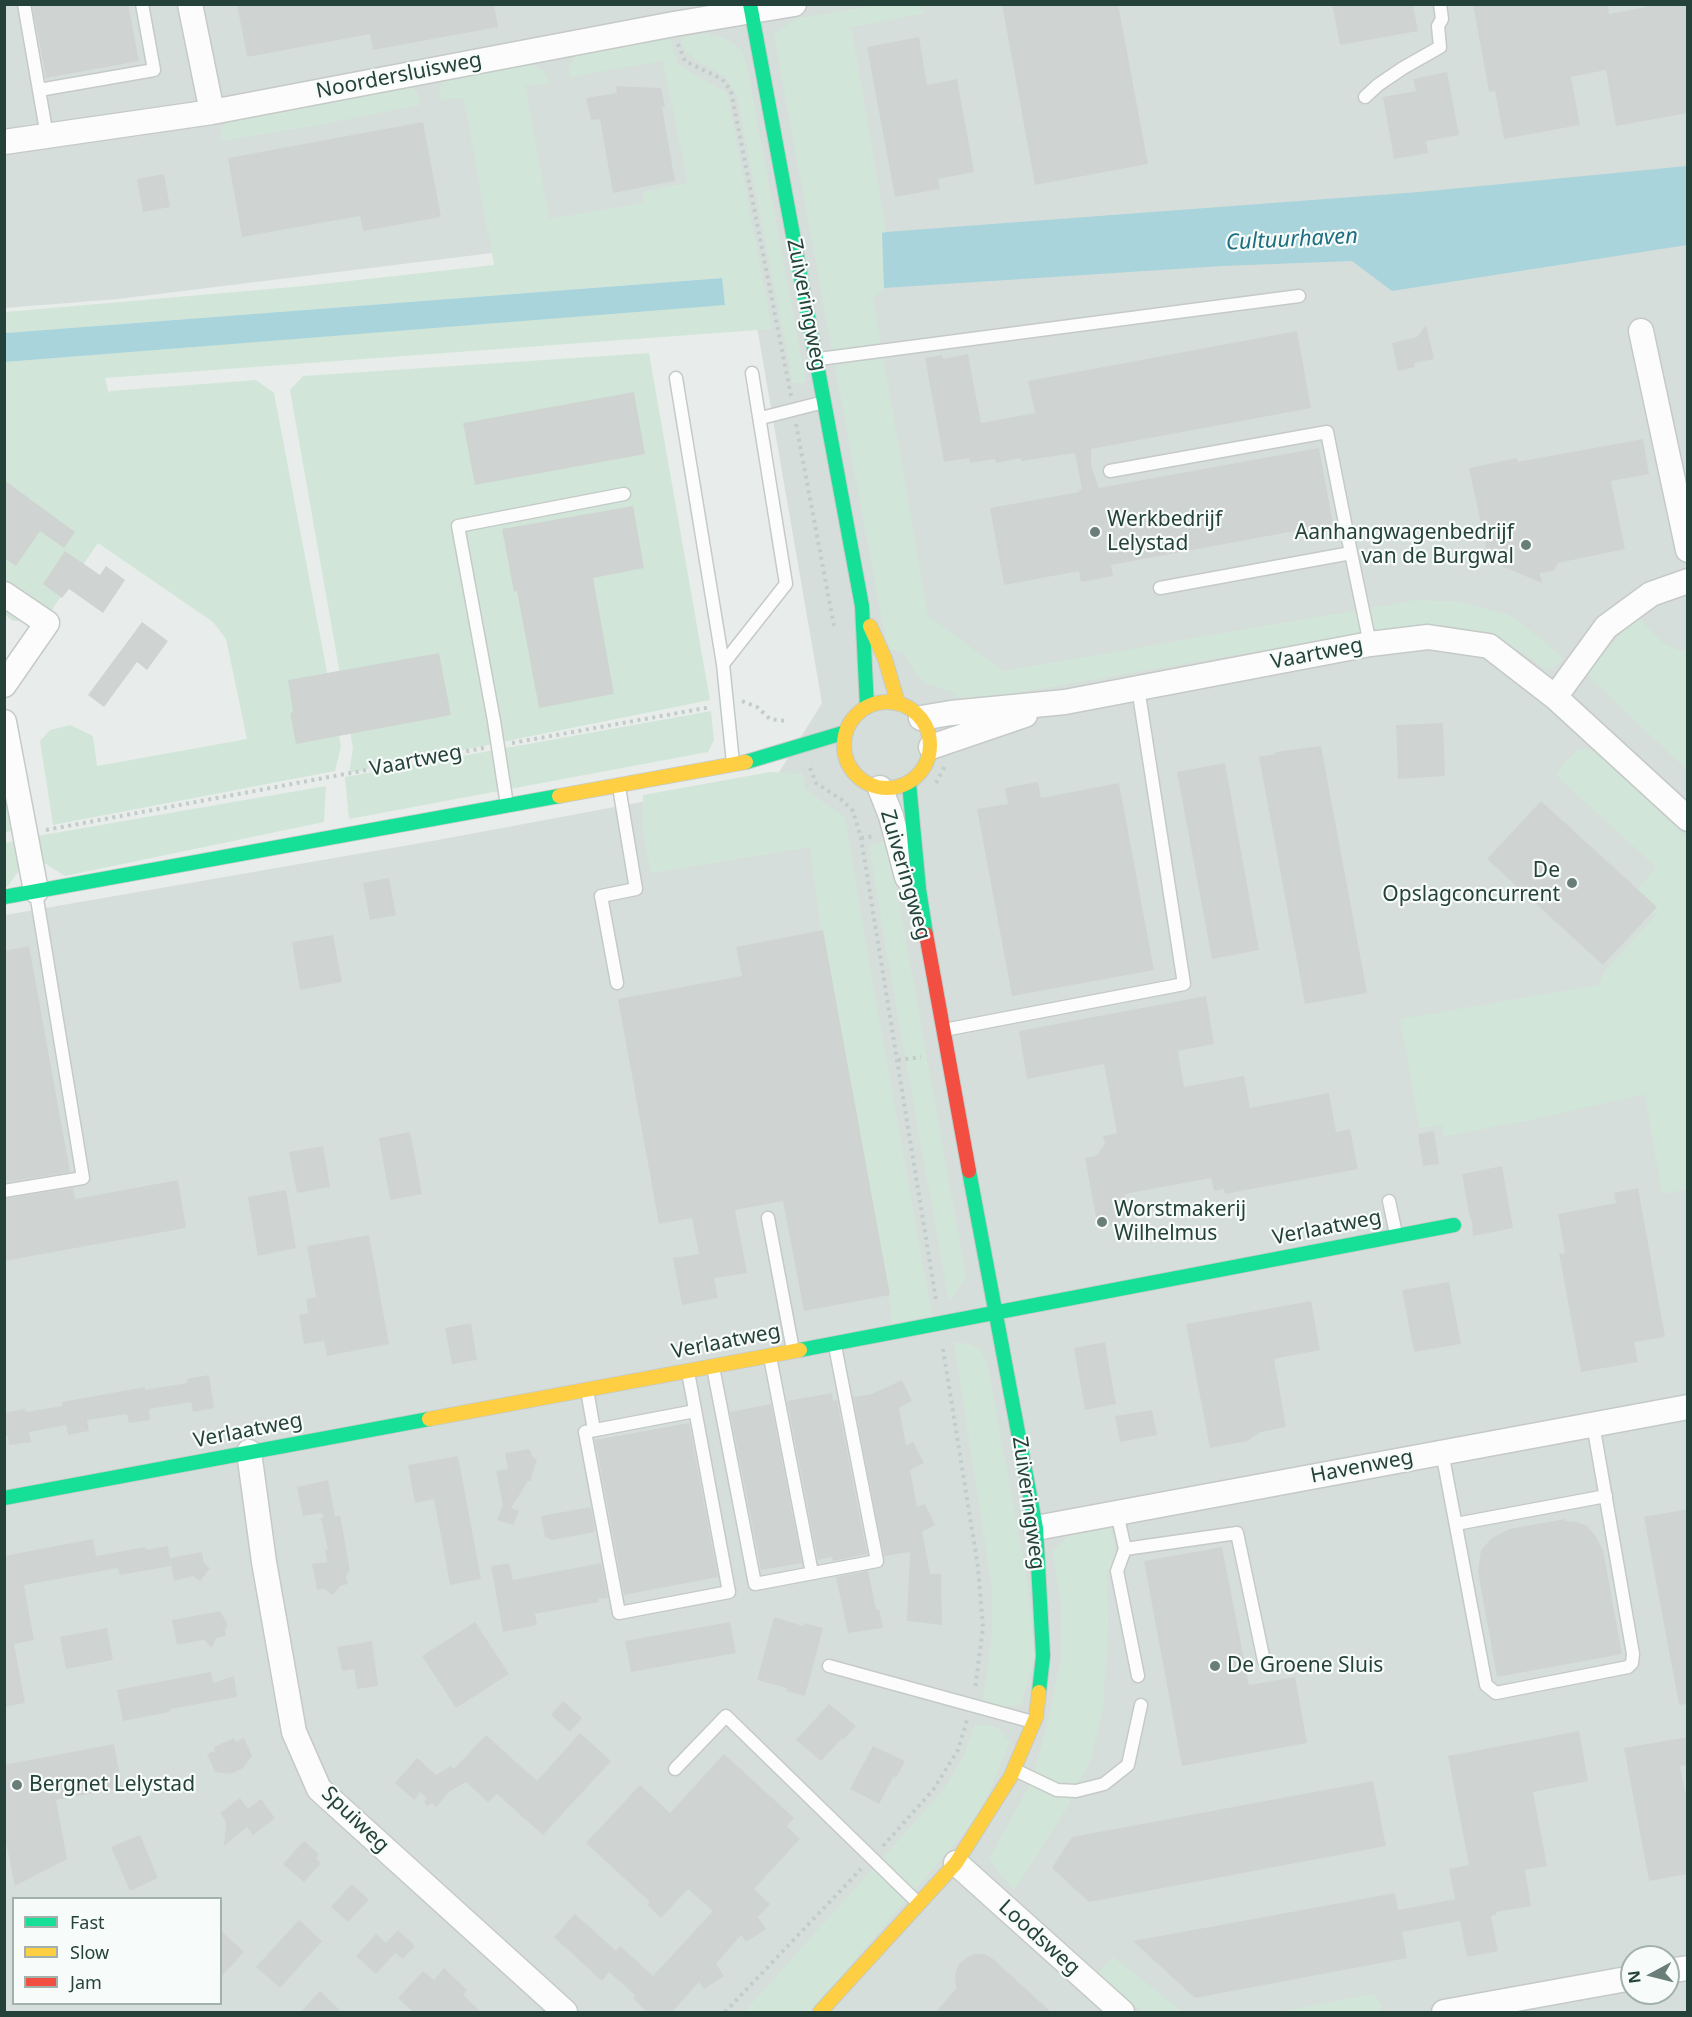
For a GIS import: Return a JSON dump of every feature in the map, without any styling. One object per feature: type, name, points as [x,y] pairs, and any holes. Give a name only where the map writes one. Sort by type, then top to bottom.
[{"type":"street","points":[[190,4],[212,112]]},
{"type":"street","name":"Noordersluisweg","points":[[4,142],[212,112],[751,9],[794,4]]},
{"type":"street","name":"Zuiveringweg","points":[[751,9],[862,606],[867,707]]},
{"type":"street","points":[[1641,332],[1688,550]]},
{"type":"street","points":[[1555,697],[1606,627],[1651,594],[1688,581]]},
{"type":"street","points":[[4,594],[47,623],[4,685]]},
{"type":"street","name":"Zuiveringweg","points":[[862,606],[885,658],[898,703]]},
{"type":"street","name":"Vaartweg","points":[[921,718],[1065,702],[1370,644],[1428,637],[1489,646],[1555,697],[1688,819]]},
{"type":"street","points":[[882,702],[898,703],[911,709],[921,718],[928,732],[930,747],[924,768],[909,783],[894,788],[880,788],[861,780],[843,764],[846,732],[854,718],[867,707],[882,702]]},
{"type":"street","name":"Vaartweg","points":[[930,747],[1065,702]]},
{"type":"street","points":[[4,722],[36,891]]},
{"type":"street","points":[[750,761],[805,742],[846,732]]},
{"type":"street","points":[[4,897],[750,761],[796,760]]},
{"type":"street","name":"Zuiveringweg","points":[[820,2013],[957,1863],[1014,1770],[1036,1717],[1043,1656],[1036,1527],[930,963],[919,889],[909,783]]},
{"type":"street","name":"Zuiveringweg","points":[[880,788],[891,816],[930,963]]},
{"type":"street","name":"Verlaatweg","points":[[4,1498],[997,1314],[1454,1226]]},
{"type":"street","name":"Havenweg","points":[[1036,1527],[1688,1407]]},
{"type":"street","name":"Spuiweg","points":[[249,1452],[264,1563],[294,1732],[319,1789],[565,2013]]},
{"type":"street","name":"Loodsweg","points":[[957,1863],[1122,2013]]},
{"type":"street","points":[[1444,2013],[1620,1980]]},
{"type":"lane","points":[[24,4],[47,136]]},
{"type":"lane","points":[[39,90],[154,70],[142,4]]},
{"type":"lane","points":[[1365,98],[1378,85],[1440,47],[1438,26],[1442,19],[1440,4]]},
{"type":"lane","points":[[816,360],[1299,296]]},
{"type":"lane","points":[[723,664],[786,584],[752,373]]},
{"type":"lane","points":[[676,378],[723,664],[733,764]]},
{"type":"lane","points":[[761,418],[824,402]]},
{"type":"lane","points":[[1110,471],[1327,432],[1370,644]]},
{"type":"lane","points":[[507,806],[458,526],[624,494]]},
{"type":"lane","points":[[1160,588],[1352,553]]},
{"type":"lane","points":[[942,1030],[1184,984],[1138,688]]},
{"type":"lane","points":[[618,785],[636,889],[602,896],[618,983]]},
{"type":"lane","points":[[4,1191],[83,1178],[36,891]]},
{"type":"lane","points":[[1389,1201],[1396,1236]]},
{"type":"lane","points":[[768,1218],[794,1351]]},
{"type":"lane","points":[[713,1366],[755,1584],[877,1561],[835,1343]]},
{"type":"lane","points":[[769,1356],[812,1573]]},
{"type":"lane","points":[[688,1371],[729,1592],[619,1613],[585,1432],[695,1411]]},
{"type":"lane","points":[[587,1389],[594,1430]]},
{"type":"lane","points":[[1442,1452],[1486,1685],[1496,1693],[1628,1667],[1632,1663],[1633,1654],[1593,1424]]},
{"type":"lane","points":[[1456,1524],[1606,1496]]},
{"type":"lane","points":[[1117,1513],[1125,1549],[1118,1571],[1138,1676]]},
{"type":"lane","points":[[1125,1549],[1237,1533],[1264,1661]]},
{"type":"lane","points":[[829,1666],[1033,1722]]},
{"type":"lane","points":[[1014,1770],[1057,1790],[1076,1791],[1104,1784],[1128,1765],[1141,1705]]},
{"type":"lane","points":[[675,1769],[726,1716],[919,1904]]},
{"type":"path","points":[[674,24],[676,39],[685,61],[722,79],[731,91],[836,632]]},
{"type":"path","name":"Vaartweg","points":[[25,834],[743,701],[757,707],[771,719],[789,721]]},
{"type":"path","points":[[725,2013],[903,1825],[933,1790],[958,1750],[972,1706],[978,1677],[983,1628],[978,1567],[859,829],[853,811],[842,800],[816,783]]},
{"type":"path","points":[[898,1060],[926,1057]]},
{"type":"shaded area","points":[[5,5],[1687,5],[1687,2012],[5,2012],[5,915],[432,841],[776,777],[822,703],[744,252],[639,235],[118,299],[5,308]]},
{"type":"green space","points":[[879,5],[917,5],[925,13],[851,27],[886,232],[882,234],[884,288],[873,299],[928,616],[1003,671],[1416,600],[1460,602],[1509,615],[1544,641],[1563,659],[1555,667],[1544,669],[1498,637],[1445,625],[1380,630],[1003,695],[956,698],[954,693],[925,683],[915,672],[904,653],[890,649],[884,631],[774,35],[795,19]]},
{"type":"green space","points":[[706,33],[727,39],[741,50],[746,61],[806,383],[793,383],[737,95],[725,76],[697,61],[685,50],[680,38]]},
{"type":"green space","points":[[670,38],[678,64],[727,93],[772,329],[105,378],[109,394],[110,391],[256,380],[274,393],[341,746],[335,771],[53,825],[40,741],[50,730],[70,725],[93,736],[97,766],[247,739],[226,639],[213,622],[98,543],[44,621],[13,621],[5,615],[5,362],[725,304],[721,278],[5,333],[5,312],[304,286],[494,265],[464,98],[441,100],[440,87],[443,82],[531,64],[543,70],[550,83],[525,86],[549,219],[644,203],[643,192],[688,183],[663,61],[570,77],[569,66],[576,56]]},
{"type":"green space","points":[[410,87],[419,97],[420,105],[220,141],[222,128],[226,122],[234,119]]},
{"type":"green space","points":[[649,353],[710,700],[349,773],[353,748],[290,390],[303,376]]},
{"type":"green space","points":[[1637,616],[1663,643],[1677,650],[1687,650],[1687,770],[1585,673]]},
{"type":"green space","points":[[711,711],[714,740],[708,752],[349,819],[345,777]]},
{"type":"green space","points":[[1579,749],[1595,752],[1687,837],[1687,1189],[1662,1194],[1645,1094],[1526,1121],[1443,1136],[1442,1125],[1420,1128],[1400,1019],[1599,985],[1604,972],[1656,915],[1634,894],[1656,867],[1556,775]]},
{"type":"green space","points":[[4,769],[17,830],[5,832],[4,832]]},
{"type":"green space","points":[[770,772],[802,773],[806,790],[845,817],[932,1316],[892,1323],[889,1294],[821,930],[810,847],[651,873],[642,825],[643,795]]},
{"type":"green space","points":[[326,786],[324,822],[65,876],[41,861],[37,836]]},
{"type":"green space","points":[[19,840],[23,865],[5,887],[5,843]]},
{"type":"green space","points":[[888,841],[966,1278],[949,1301],[869,845]]},
{"type":"green space","points":[[954,1342],[969,1344],[981,1350],[987,1363],[1026,1574],[1035,1657],[1021,1704],[1006,1707],[995,1707],[983,1701],[992,1637],[992,1587]]},
{"type":"green space","points":[[1111,1528],[1119,1568],[1107,1570],[1108,1626],[1103,1708],[1091,1759],[1068,1806],[1014,1890],[989,1859],[1031,1783],[1061,1660],[1062,1605],[1052,1552],[1069,1536]]},
{"type":"green space","points":[[975,1725],[987,1725],[999,1729],[1010,1742],[980,1814],[810,2012],[744,2012],[941,1793],[963,1758]]},
{"type":"green space","points":[[1113,1957],[1183,2012],[1142,2012],[1098,1973]]},
{"type":"green space","points":[[1374,1994],[1381,2005],[1380,2012],[1277,2012]]},
{"type":"water","name":"Cultuurhaven","points":[[1687,166],[1687,245],[1392,291],[1352,261],[1222,266],[884,288],[882,233],[886,232],[1419,192]]},
{"type":"water","points":[[722,278],[725,305],[5,362],[5,333]]},
{"type":"building","points":[[32,4],[128,4],[139,61],[46,78]]},
{"type":"building","points":[[237,4],[494,4],[498,27],[373,50],[370,34],[247,57]]},
{"type":"building","points":[[1002,4],[1118,4],[1148,164],[1035,185]]},
{"type":"building","points":[[1332,4],[1413,4],[1418,31],[1340,45]]},
{"type":"building","points":[[1473,4],[1608,4],[1609,14],[1646,7],[1645,4],[1688,4],[1688,113],[1616,126],[1606,70],[1571,77],[1580,125],[1504,139],[1495,91],[1489,92]]},
{"type":"building","points":[[919,37],[927,85],[957,79],[974,172],[938,179],[940,189],[895,197],[867,47]]},
{"type":"building","points":[[1447,72],[1459,135],[1426,141],[1428,153],[1394,159],[1383,97],[1416,91],[1413,79]]},
{"type":"building","points":[[616,86],[661,88],[665,107],[662,107],[675,181],[613,193],[600,119],[591,120],[586,98],[617,93]]},
{"type":"building","points":[[423,122],[441,217],[363,231],[360,216],[242,237],[228,158]]},
{"type":"building","points":[[164,174],[170,207],[143,212],[137,179]]},
{"type":"building","points":[[1426,325],[1434,359],[1414,363],[1415,367],[1398,371],[1392,343],[1417,337]]},
{"type":"building","points":[[1297,331],[1311,408],[1091,449],[1091,466],[1099,488],[1319,448],[1333,524],[1111,565],[1113,576],[1081,582],[1079,571],[1004,585],[990,508],[1079,492],[1078,490],[1082,489],[1075,453],[1021,461],[1021,458],[996,463],[995,459],[970,463],[969,458],[944,462],[925,358],[942,355],[943,359],[968,354],[981,423],[1035,413],[1028,381]]},
{"type":"building","points":[[634,392],[645,454],[475,485],[463,423]]},
{"type":"building","points":[[1643,439],[1649,474],[1611,481],[1625,549],[1558,563],[1553,571],[1540,573],[1542,583],[1489,561],[1469,468],[1517,458],[1517,462]]},
{"type":"building","points":[[4,480],[75,532],[64,548],[40,531],[16,566],[4,558]]},
{"type":"building","points":[[633,506],[644,568],[593,578],[614,694],[539,708],[517,591],[514,592],[502,529]]},
{"type":"building","points":[[65,551],[100,575],[106,566],[125,580],[103,613],[69,589],[62,598],[43,584]]},
{"type":"building","points":[[142,622],[168,641],[147,670],[137,662],[104,707],[88,695]]},
{"type":"building","points":[[439,653],[451,715],[296,744],[290,713],[293,712],[288,680]]},
{"type":"building","points":[[1443,723],[1445,776],[1398,779],[1396,725]]},
{"type":"building","points":[[1321,746],[1367,993],[1305,1004],[1259,757],[1276,754],[1275,752]]},
{"type":"building","points":[[1225,763],[1259,950],[1212,959],[1177,772]]},
{"type":"building","points":[[1038,782],[1041,798],[1119,783],[1154,970],[1012,996],[977,809],[1008,804],[1005,788]]},
{"type":"building","points":[[1541,801],[1657,907],[1603,965],[1487,859]]},
{"type":"building","points":[[389,878],[396,915],[370,920],[363,883]]},
{"type":"building","points":[[823,930],[890,1295],[804,1311],[783,1201],[735,1210],[747,1273],[714,1278],[718,1298],[682,1305],[673,1258],[699,1254],[692,1218],[659,1224],[618,999],[742,976],[736,947]]},
{"type":"building","points":[[333,935],[342,982],[300,990],[292,942]]},
{"type":"building","points":[[29,946],[70,1172],[7,1182],[4,1168],[4,951]]},
{"type":"building","points":[[1206,996],[1214,1044],[1178,1051],[1184,1087],[1244,1076],[1250,1108],[1329,1093],[1336,1132],[1350,1129],[1358,1169],[1225,1194],[1224,1189],[1214,1191],[1211,1178],[1125,1194],[1128,1211],[1118,1225],[1098,1228],[1085,1158],[1096,1156],[1105,1144],[1103,1136],[1117,1133],[1104,1064],[1027,1079],[1019,1031]]},
{"type":"building","points":[[1434,1131],[1439,1164],[1423,1166],[1418,1134]]},
{"type":"building","points":[[410,1132],[422,1194],[390,1200],[379,1138]]},
{"type":"building","points":[[323,1146],[330,1187],[297,1193],[289,1152]]},
{"type":"building","points":[[1502,1166],[1513,1228],[1473,1236],[1462,1174]]},
{"type":"building","points":[[178,1180],[186,1228],[4,1261],[4,1199],[73,1188],[75,1199]]},
{"type":"building","points":[[1638,1188],[1665,1337],[1634,1342],[1638,1362],[1581,1372],[1559,1254],[1565,1253],[1558,1214],[1616,1203],[1614,1193]]},
{"type":"building","points":[[286,1190],[296,1248],[258,1256],[248,1197]]},
{"type":"building","points":[[369,1235],[389,1344],[327,1356],[324,1341],[304,1344],[299,1315],[308,1313],[306,1299],[316,1297],[307,1246]]},
{"type":"building","points":[[1449,1282],[1461,1344],[1414,1352],[1402,1290]]},
{"type":"building","points":[[1311,1301],[1320,1350],[1274,1359],[1286,1427],[1261,1432],[1247,1441],[1210,1448],[1186,1324]]},
{"type":"building","points":[[471,1323],[477,1360],[452,1364],[445,1328]]},
{"type":"building","points":[[1105,1342],[1116,1404],[1085,1410],[1074,1348]]},
{"type":"building","points":[[209,1375],[214,1408],[193,1412],[191,1402],[149,1409],[150,1420],[129,1423],[127,1414],[87,1420],[89,1431],[68,1435],[66,1425],[29,1432],[31,1442],[9,1445],[8,1436],[4,1436],[4,1413],[62,1406],[62,1402],[145,1387],[145,1390],[187,1383],[187,1379]]},
{"type":"building","points":[[902,1380],[912,1401],[899,1408],[906,1445],[913,1442],[924,1463],[910,1470],[917,1507],[925,1504],[935,1525],[922,1532],[930,1574],[941,1574],[942,1625],[907,1621],[910,1552],[884,1556],[853,1397],[872,1394]]},
{"type":"building","points":[[832,1393],[833,1401],[837,1400],[867,1554],[833,1561],[832,1557],[818,1560],[787,1401]]},
{"type":"building","points":[[771,1404],[802,1563],[761,1570],[730,1412]]},
{"type":"building","points":[[1152,1410],[1157,1435],[1120,1442],[1115,1416]]},
{"type":"building","points":[[689,1423],[718,1577],[624,1595],[595,1440]]},
{"type":"building","points":[[530,1449],[532,1456],[537,1460],[530,1481],[511,1508],[519,1511],[513,1525],[497,1520],[503,1505],[496,1471],[508,1469],[505,1453]]},
{"type":"building","points":[[458,1456],[481,1579],[450,1585],[434,1499],[415,1503],[408,1465]]},
{"type":"building","points":[[328,1480],[335,1516],[340,1515],[350,1570],[346,1576],[348,1584],[340,1586],[333,1595],[324,1589],[317,1590],[312,1564],[327,1562],[325,1550],[328,1550],[321,1518],[324,1518],[322,1513],[303,1516],[297,1487]]},
{"type":"building","points":[[591,1507],[595,1532],[552,1540],[545,1537],[541,1516]]},
{"type":"building","points":[[1688,1509],[1688,1704],[1679,1705],[1644,1517]]},
{"type":"building","points":[[1565,1519],[1565,1521],[1587,1526],[1603,1550],[1622,1654],[1497,1677],[1478,1572],[1481,1550],[1492,1538],[1509,1529]]},
{"type":"building","points":[[93,1539],[96,1556],[145,1547],[146,1550],[168,1546],[171,1566],[120,1575],[118,1568],[24,1585],[34,1640],[14,1644],[25,1703],[4,1707],[4,1556]]},
{"type":"building","points":[[1222,1547],[1249,1685],[1295,1677],[1307,1743],[1182,1766],[1144,1561]]},
{"type":"building","points":[[202,1552],[204,1563],[210,1568],[200,1581],[193,1576],[174,1581],[170,1558]]},
{"type":"building","points":[[509,1563],[513,1580],[601,1563],[608,1598],[598,1599],[599,1602],[535,1614],[537,1625],[503,1632],[491,1566]]},
{"type":"building","points":[[868,1571],[876,1609],[879,1609],[883,1628],[848,1633],[836,1577]]},
{"type":"building","points":[[220,1611],[228,1625],[225,1629],[226,1636],[216,1638],[212,1648],[204,1640],[177,1645],[172,1620]]},
{"type":"building","points":[[774,1617],[803,1626],[804,1623],[823,1628],[805,1696],[786,1691],[787,1688],[757,1680]]},
{"type":"building","points":[[475,1622],[509,1674],[456,1708],[422,1656]]},
{"type":"building","points":[[730,1622],[736,1653],[631,1672],[625,1641]]},
{"type":"building","points":[[107,1628],[113,1660],[66,1669],[60,1637]]},
{"type":"building","points":[[372,1641],[378,1686],[357,1689],[354,1669],[342,1671],[337,1647]]},
{"type":"building","points":[[211,1672],[213,1683],[234,1676],[237,1697],[170,1709],[170,1712],[123,1721],[117,1690]]},
{"type":"building","points":[[563,1701],[582,1718],[570,1732],[551,1715]]},
{"type":"building","points":[[829,1704],[856,1726],[821,1761],[796,1740]]},
{"type":"building","points":[[1579,1731],[1588,1781],[1533,1792],[1547,1866],[1525,1870],[1531,1906],[1496,1912],[1496,1915],[1491,1916],[1498,1951],[1467,1957],[1460,1921],[1402,1932],[1407,1958],[1195,1998],[1133,1941],[1395,1893],[1398,1910],[1455,1899],[1449,1869],[1469,1865],[1448,1756]]},
{"type":"building","points":[[580,1733],[611,1761],[543,1835],[497,1794],[488,1802],[466,1782],[449,1792],[436,1807],[432,1803],[427,1806],[424,1802],[427,1798],[420,1792],[414,1800],[395,1783],[417,1758],[436,1775],[451,1766],[454,1769],[486,1735],[537,1781]]},
{"type":"building","points":[[1688,1737],[1688,1765],[1680,1766],[1688,1805],[1688,1874],[1649,1881],[1624,1748]]},
{"type":"building","points":[[234,1738],[236,1742],[244,1738],[252,1756],[243,1768],[231,1774],[215,1772],[207,1754],[215,1751],[214,1747]]},
{"type":"building","points":[[114,1744],[122,1788],[56,1800],[67,1859],[15,1886],[4,1833],[4,1765]]},
{"type":"building","points":[[873,1746],[905,1761],[879,1804],[850,1789]]},
{"type":"building","points":[[724,1754],[794,1818],[787,1826],[800,1839],[754,1889],[770,1904],[758,1917],[766,1929],[746,1942],[741,1935],[716,1964],[724,1976],[704,1989],[699,1982],[671,2013],[647,2013],[633,1998],[635,1995],[609,1972],[602,1981],[554,1937],[575,1914],[616,1951],[620,1946],[653,1976],[713,1911],[688,1889],[661,1918],[647,1905],[650,1902],[586,1843],[640,1785],[670,1813]]},
{"type":"building","points":[[1373,1781],[1386,1846],[1089,1902],[1052,1868],[1072,1837]]},
{"type":"building","points":[[240,1798],[248,1809],[261,1799],[275,1818],[253,1835],[247,1827],[224,1846],[226,1821],[220,1813]]},
{"type":"building","points":[[140,1835],[158,1878],[130,1891],[111,1847]]},
{"type":"building","points":[[304,1841],[319,1854],[316,1858],[321,1863],[304,1882],[283,1864]]},
{"type":"building","points":[[352,1884],[369,1900],[348,1922],[331,1907]]},
{"type":"building","points":[[299,1920],[322,1941],[280,1988],[256,1967]]},
{"type":"building","points":[[398,1930],[415,1946],[403,1959],[395,1953],[376,1974],[356,1956],[376,1934],[386,1943]]},
{"type":"building","points":[[222,1932],[244,1952],[222,1976]]},
{"type":"building","points":[[975,1954],[984,1954],[993,1959],[1052,2013],[935,2013],[956,1989],[955,1974],[959,1964]]},
{"type":"building","points":[[444,1968],[467,1990],[463,1995],[482,2013],[414,2013],[398,1998],[423,1971],[434,1980]]},
{"type":"building","points":[[320,1991],[343,2013],[300,2013]]},
{"type":"traffic: fast","points":[[750,4],[862,606],[867,707]]},
{"type":"traffic: fast","points":[[746,762],[846,732]]},
{"type":"traffic: fast","points":[[909,783],[919,889],[926,934]]},
{"type":"traffic: fast","points":[[4,897],[559,796]]},
{"type":"traffic: fast","points":[[969,1171],[1036,1528],[1043,1656],[1039,1692]]},
{"type":"traffic: fast","points":[[800,1350],[1454,1225]]},
{"type":"traffic: fast","points":[[4,1498],[429,1419]]},
{"type":"traffic: slow","points":[[870,626],[885,659],[898,703]]},
{"type":"traffic: slow","points":[[887,702],[911,709],[923,721],[930,745],[923,769],[911,781],[887,788],[863,781],[851,769],[844,745],[851,721],[863,709],[887,702]]},
{"type":"traffic: slow","points":[[559,796],[746,762]]},
{"type":"traffic: slow","points":[[429,1419],[800,1350]]},
{"type":"traffic: slow","points":[[820,2012],[956,1863],[1011,1776],[1036,1717],[1039,1692]]},
{"type":"traffic: jam","points":[[926,934],[969,1171]]},
{"type":"place","name":"Werkbedrijf Lelystad","points":[[1095,532]]},
{"type":"place","name":"Aanhangwagenbedrijf van de Burgwal","points":[[1526,545]]},
{"type":"place","name":"De Opslagconcurrent","points":[[1572,883]]},
{"type":"place","name":"Worstmakerij Wilhelmus","points":[[1102,1222]]},
{"type":"place","name":"De Groene Sluis","points":[[1215,1666]]},
{"type":"place","name":"Bergnet Lelystad","points":[[17,1785]]}]
